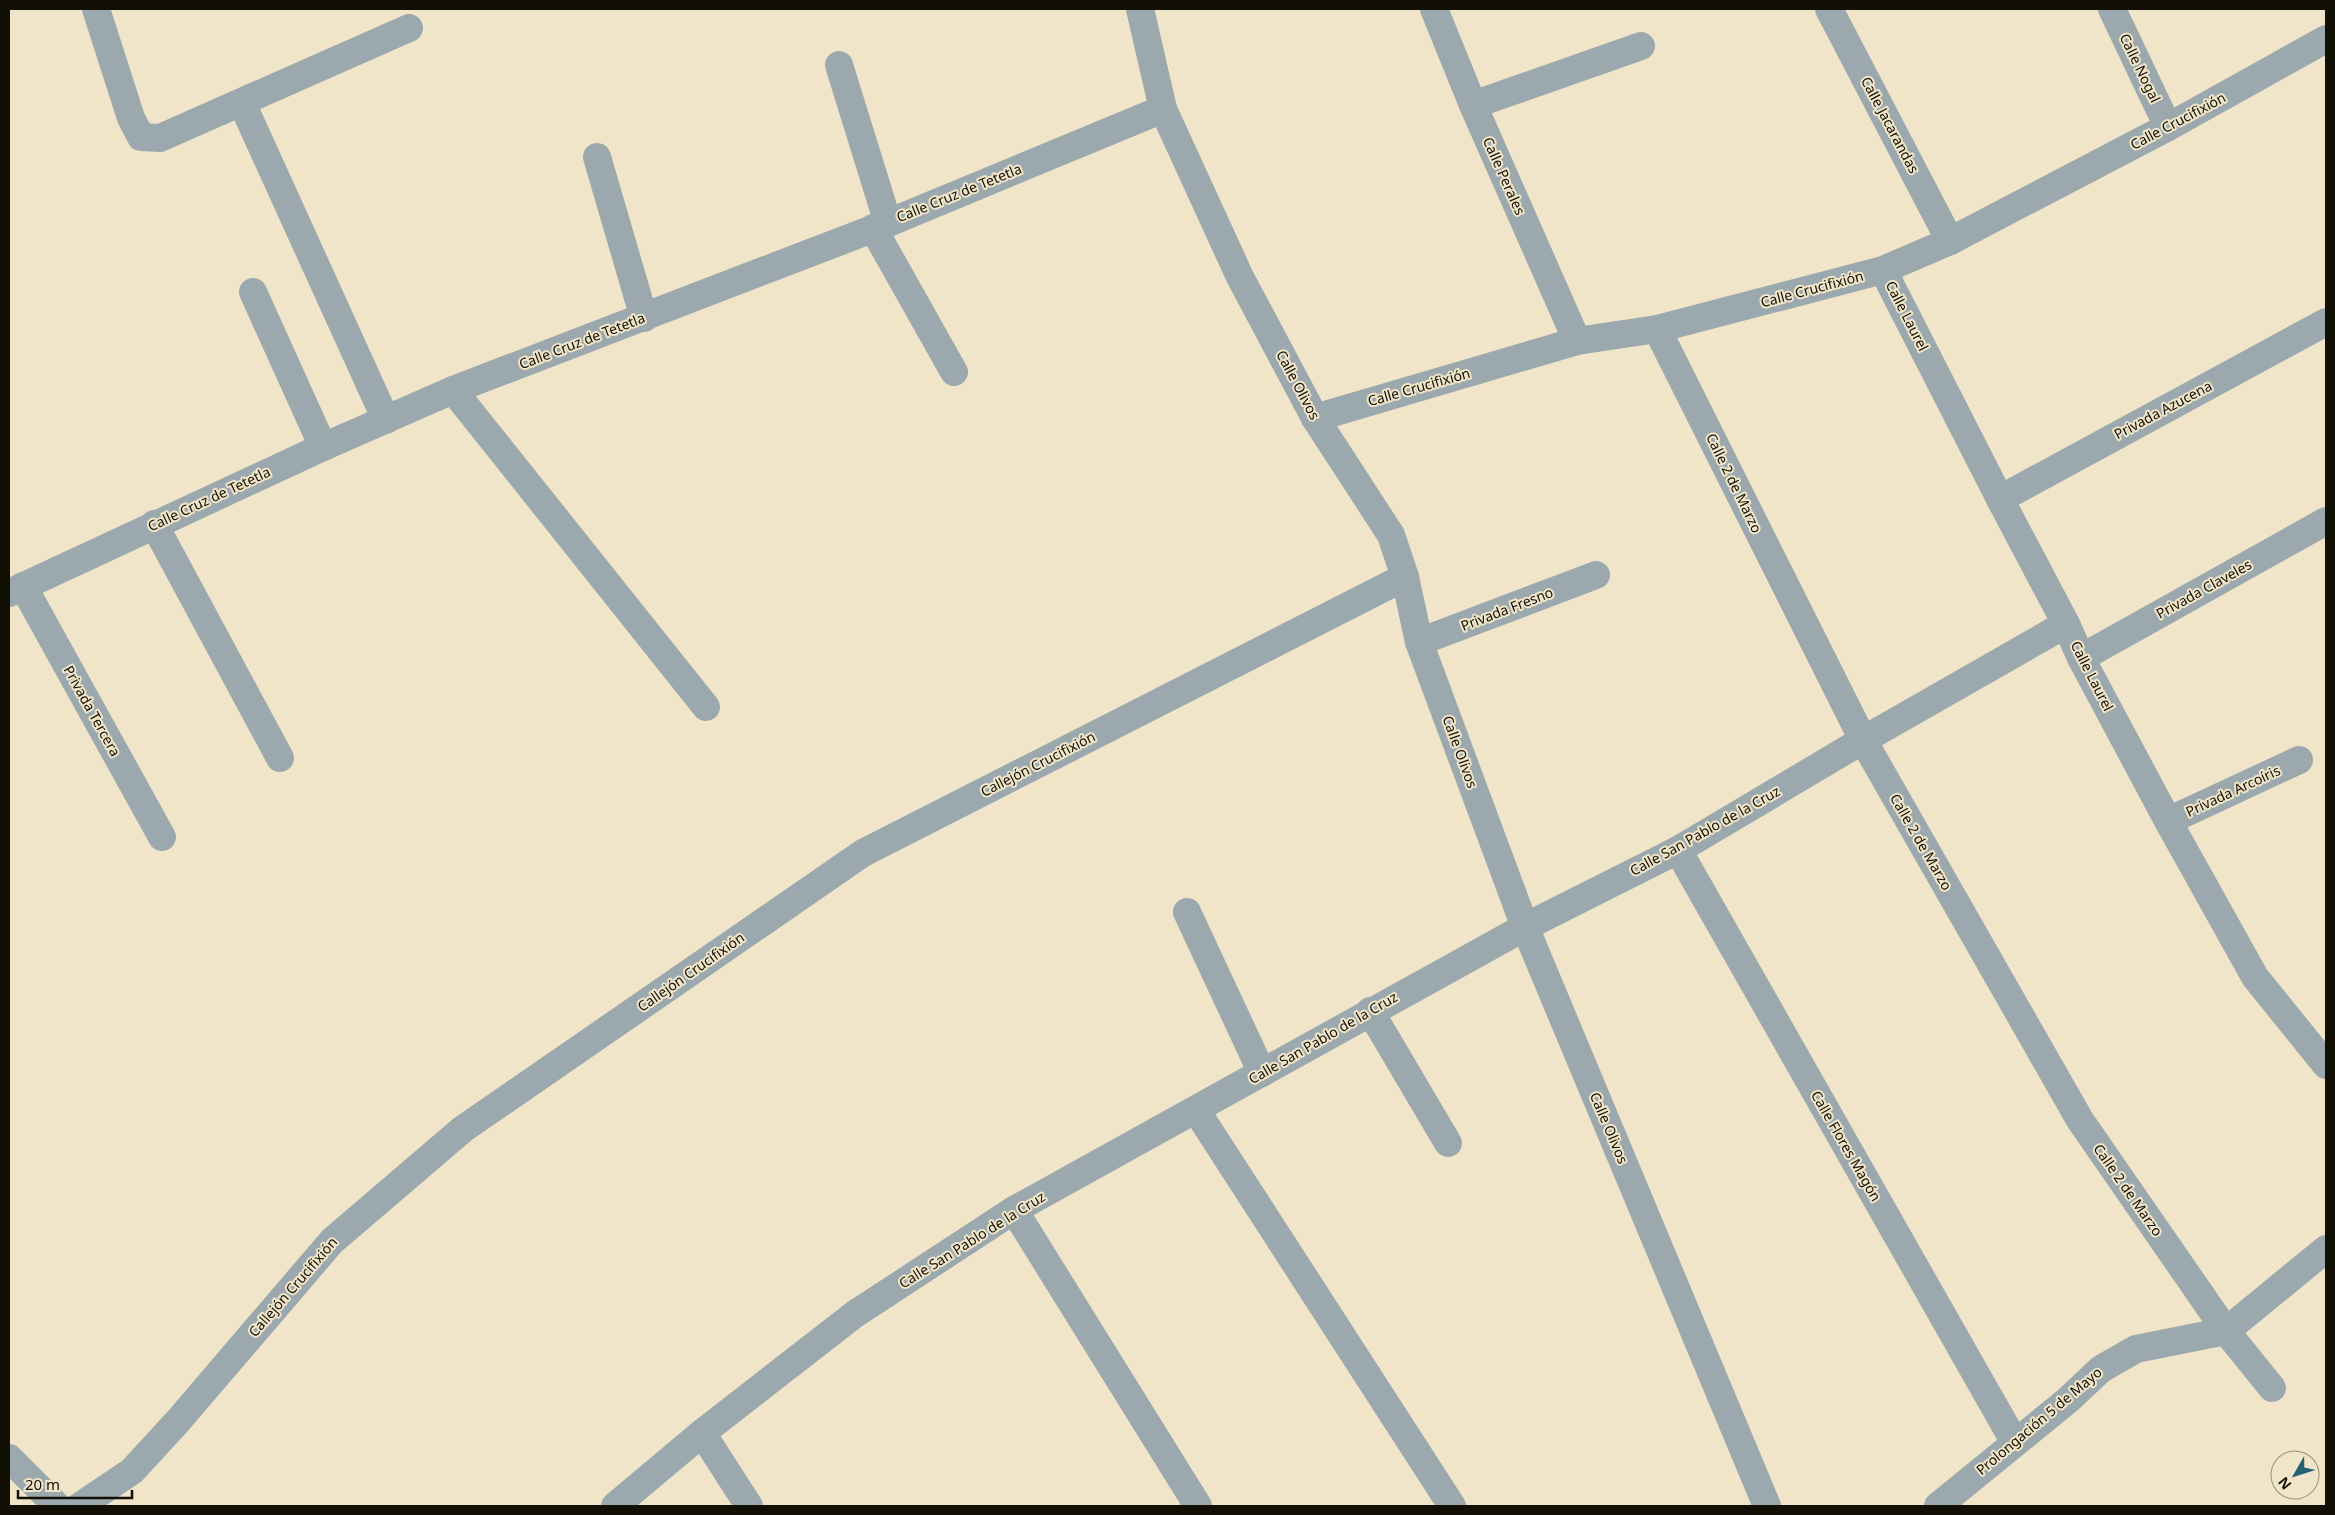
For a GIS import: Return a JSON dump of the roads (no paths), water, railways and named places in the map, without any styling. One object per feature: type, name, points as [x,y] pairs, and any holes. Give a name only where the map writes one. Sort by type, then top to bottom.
[{"type":"street","points":[[96,9],[131,118],[141,137],[160,138],[409,28]]},
{"type":"street","name":"Calle Olivos","points":[[1140,9],[1163,109],[1240,277],[1315,418],[1391,535],[1405,577],[1419,642],[1524,927],[1768,1506]]},
{"type":"street","name":"Calle Perales","points":[[1434,9],[1472,105],[1577,341]]},
{"type":"street","name":"Calle Jacarandas","points":[[1829,9],[1950,241]]},
{"type":"street","name":"Calle Nogal","points":[[2112,9],[2168,127]]},
{"type":"street","name":"Calle Crucifixión","points":[[1315,418],[1577,341],[1657,329],[1884,270],[1950,241],[2168,127],[2326,39]]},
{"type":"street","points":[[1472,105],[1640,46]]},
{"type":"street","points":[[839,64],[880,226],[954,372]]},
{"type":"street","points":[[242,103],[386,420]]},
{"type":"street","name":"Calle Cruz de Tetetla","points":[[16,589],[154,524],[453,390],[880,226],[1163,109]]},
{"type":"street","points":[[597,157],[644,318]]},
{"type":"street","name":"Calle Laurel","points":[[1884,270],[2000,499],[2066,624],[2081,658],[2254,978],[2326,1065]]},
{"type":"street","points":[[253,292],[324,447]]},
{"type":"street","name":"Privada Azucena","points":[[2000,499],[2326,322]]},
{"type":"street","name":"Calle 2 de Marzo","points":[[1657,329],[1863,740],[2080,1120],[2226,1331],[2272,1388]]},
{"type":"street","points":[[453,390],[706,707]]},
{"type":"street","name":"Privada Claveles","points":[[2081,658],[2326,521]]},
{"type":"street","points":[[154,524],[280,758]]},
{"type":"street","name":"Privada Fresno","points":[[1419,642],[1596,575]]},
{"type":"street","name":"Callejón Crucifixión","points":[[80,1506],[132,1471],[178,1421],[332,1241],[463,1129],[864,853],[1405,577]]},
{"type":"street","name":"Privada Tercera","points":[[16,589],[162,837]]},
{"type":"street","name":"Calle San Pablo de la Cruz","points":[[615,1506],[702,1433],[855,1314],[1014,1210],[1524,927],[1678,850],[1863,740],[2066,624]]},
{"type":"street","name":"Privada Arcoíris","points":[[2168,821],[2299,760]]},
{"type":"street","name":"Calle Flores Magón","points":[[1678,850],[2014,1442]]},
{"type":"street","points":[[1187,912],[1262,1073]]},
{"type":"street","points":[[1370,1011],[1448,1143]]},
{"type":"street","points":[[1196,1110],[1452,1506]]},
{"type":"street","points":[[1014,1210],[1198,1506]]},
{"type":"street","name":"Prolongación 5 de Mayo","points":[[1938,1506],[2014,1442],[2068,1400],[2101,1369],[2136,1349],[2226,1331],[2326,1249]]},
{"type":"street","points":[[702,1433],[749,1506]]},
{"type":"street","points":[[9,1458],[57,1506]]}]
